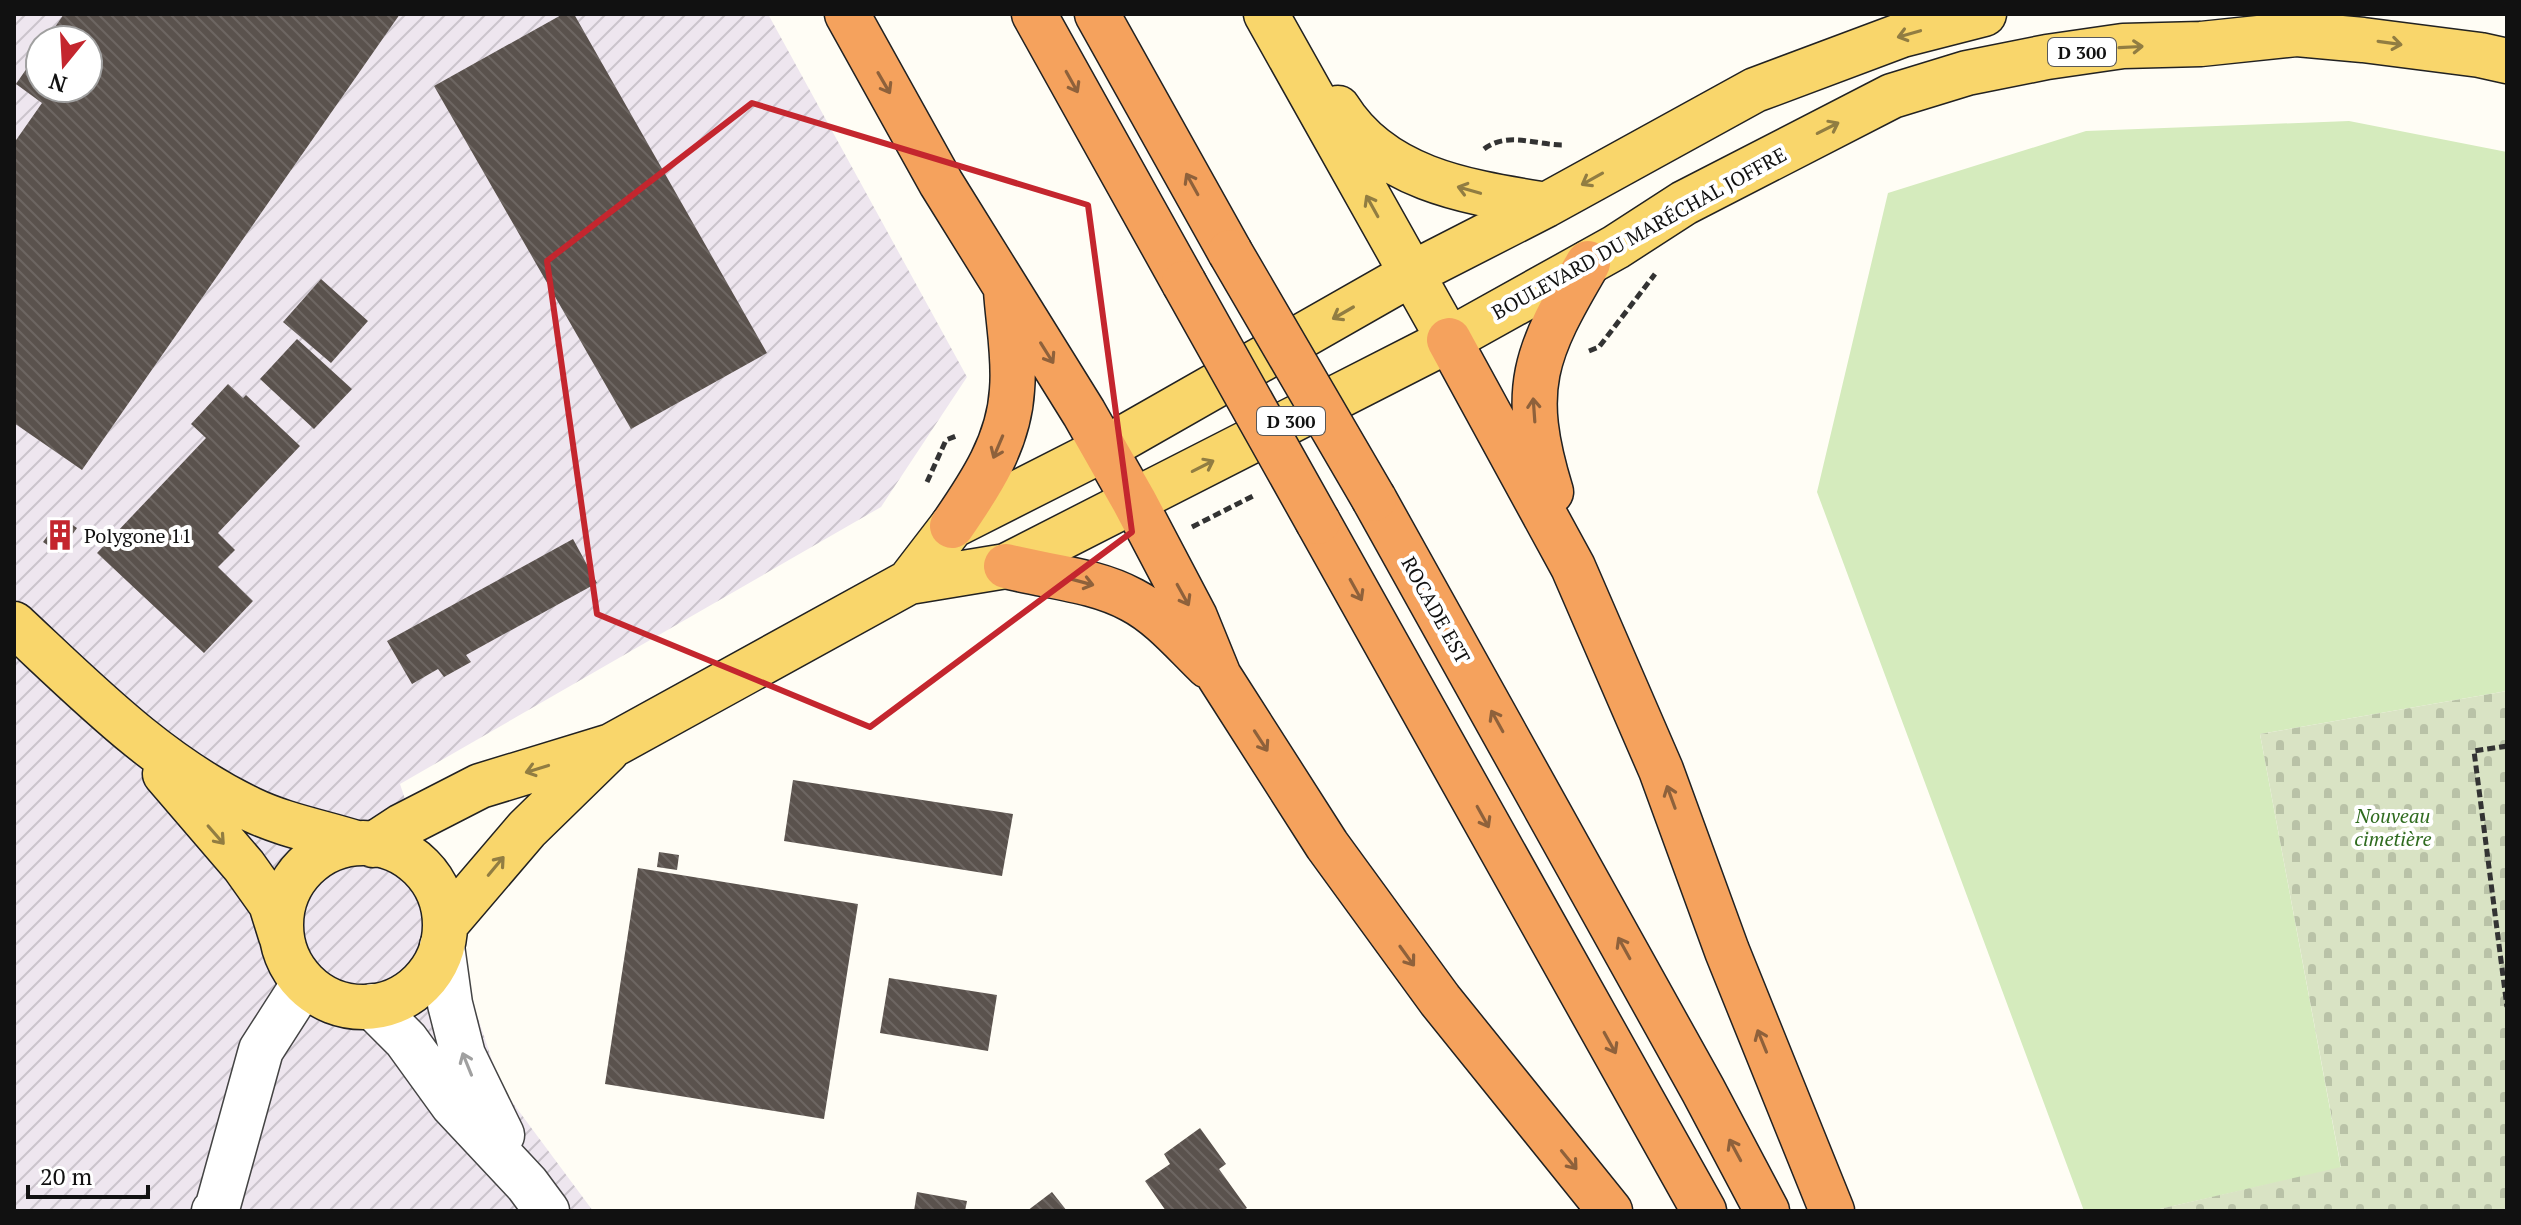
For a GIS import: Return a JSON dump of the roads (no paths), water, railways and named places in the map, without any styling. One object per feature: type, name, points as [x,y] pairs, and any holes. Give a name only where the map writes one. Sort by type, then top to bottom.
[{"type":"highway","points":[[847,14],[941,183],[1134,501],[1195,617],[1219,676],[1327,845],[1431,988],[1610,1211]]},
{"type":"highway","points":[[1034,14],[1704,1211]]},
{"type":"highway","name":"ROCADE EST","points":[[1097,14],[1230,252],[1374,499],[1703,1090],[1767,1211]]},
{"type":"highway","points":[[1573,567],[1541,459],[1533,395],[1540,355],[1560,309],[1588,263]]},
{"type":"highway","points":[[952,526],[981,484],[1002,440],[1012,390],[1006,287]]},
{"type":"highway","points":[[1449,340],[1573,567],[1661,770],[1727,951],[1832,1211]]},
{"type":"highway","points":[[1006,566],[1073,579],[1135,601],[1219,676]]},
{"type":"main road","points":[[1266,14],[1449,340]]},
{"type":"main road","points":[[1278,14],[1353,132],[1387,160],[1413,173],[1488,196],[1546,205]]},
{"type":"main road","name":"BOULEVARD DU MARÉCHAL JOFFRE","points":[[909,582],[952,526],[1104,449],[1411,274],[1546,205],[1755,90],[1902,35],[1984,14]]},
{"type":"main road","name":"BOULEVARD DU MARÉCHAL JOFFRE","points":[[365,844],[480,786],[611,746],[909,582],[1006,566],[1449,340],[1588,263],[1684,203],[1892,96],[1967,73],[2047,57],[2123,46],[2201,44],[2297,34],[2436,49],[2507,61]]},
{"type":"main road","points":[[14,624],[130,732],[198,782],[282,822],[365,844],[389,846],[412,859],[430,876],[441,898],[444,935],[428,975],[397,999],[372,1006],[353,1006],[324,998],[304,983],[288,959],[271,904],[244,866],[130,732]]},
{"type":"main road","name":"BOULEVARD DU MARÉCHAL JOFFRE","points":[[444,935],[527,829],[611,746]]},
{"type":"main road","points":[[281,936],[283,906],[294,880],[312,859],[332,848],[365,844]]},
{"type":"street","points":[[444,935],[450,1004],[463,1055],[480,1094],[537,1197]]},
{"type":"street","points":[[214,1211],[261,1050],[304,983]]},
{"type":"street","points":[[372,1006],[406,1040],[453,1105],[537,1197]]},
{"type":"place","name":"Polygone 11","points":[[60,535]]},
{"type":"park label","name":"Nouveau cimetière","points":[[2393,826]]}]
